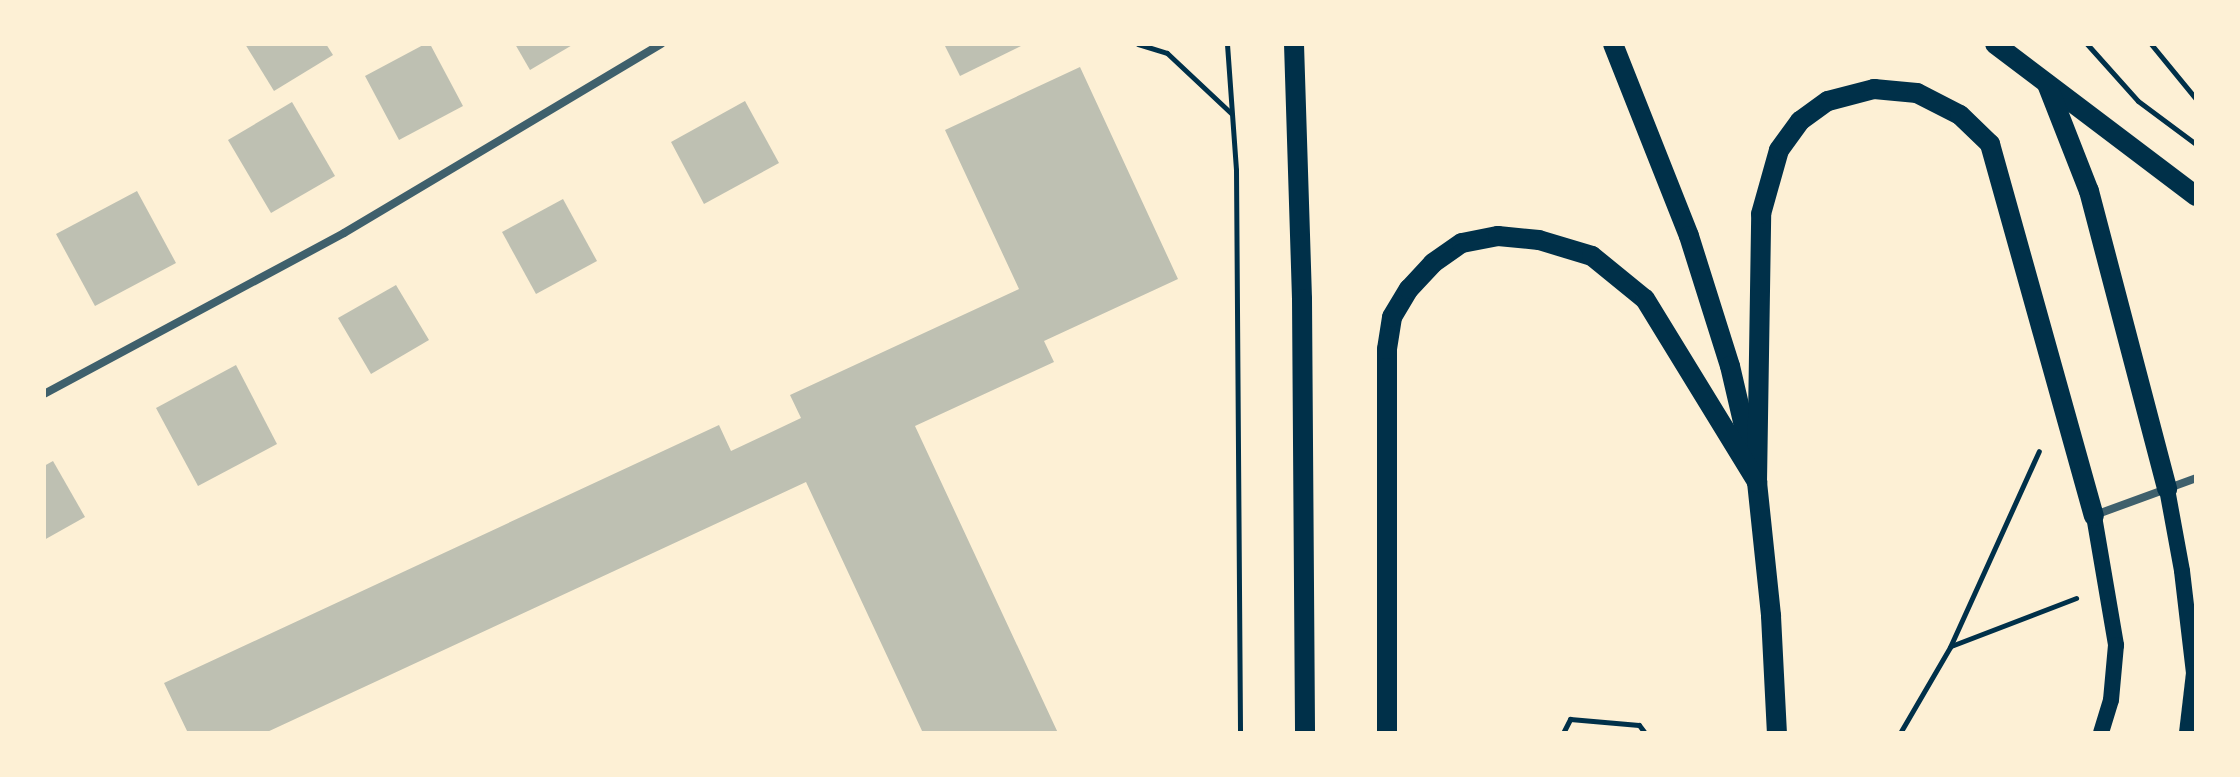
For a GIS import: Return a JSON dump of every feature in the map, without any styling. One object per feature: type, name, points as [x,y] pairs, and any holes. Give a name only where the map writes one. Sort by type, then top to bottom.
[{"type":"main road","points":[[1294,44],[1302,299],[1305,733]]},
{"type":"main road","points":[[1613,44],[1689,236],[1730,366],[1757,482]]},
{"type":"main road","points":[[1995,44],[2196,196]]},
{"type":"main road","points":[[2047,84],[2089,191],[2167,489],[2194,673],[2187,733]]},
{"type":"main road","points":[[1777,733],[1771,616],[1757,482],[1761,214],[1779,150],[1800,121],[1828,101],[1874,89],[1917,93],[1960,115],[1990,144],[2094,516],[2108,586],[2116,645],[2111,700],[2101,733]]},
{"type":"main road","points":[[1387,733],[1387,349],[1392,317],[1409,289],[1433,263],[1462,243],[1498,236],[1539,240],[1592,256],[1645,299],[1757,482]]},
{"type":"street","points":[[44,394],[344,233],[661,44]]},
{"type":"street","points":[[2094,516],[2196,478]]},
{"type":"path","points":[[1138,44],[1167,53],[1232,113]]},
{"type":"path","points":[[1227,44],[1236,170],[1240,733]]},
{"type":"path","points":[[2087,44],[2138,101],[2196,144]]},
{"type":"path","points":[[2151,44],[2196,99]]},
{"type":"path","points":[[1900,733],[1950,647],[2061,402]]},
{"type":"path","points":[[1950,647],[2108,586]]},
{"type":"path","points":[[1563,733],[1570,719],[1639,725],[1645,733]]},
{"type":"building","points":[[245,44],[326,44],[333,55],[274,91]]},
{"type":"building","points":[[430,44],[463,106],[399,140],[365,76]]},
{"type":"building","points":[[515,44],[574,44],[530,70]]},
{"type":"building","points":[[944,44],[1025,44],[960,76]]},
{"type":"building","points":[[1080,67],[1178,279],[1044,341],[1054,362],[915,426],[1058,733],[923,733],[806,482],[265,733],[188,733],[164,683],[719,425],[731,451],[801,418],[790,395],[1019,289],[945,130]]},
{"type":"building","points":[[745,101],[779,163],[704,204],[671,142]]},
{"type":"building","points":[[292,102],[335,176],[271,213],[228,140]]},
{"type":"building","points":[[137,191],[176,263],[95,306],[56,234]]},
{"type":"building","points":[[563,199],[597,261],[536,294],[502,232]]},
{"type":"building","points":[[396,285],[429,340],[371,374],[338,318]]},
{"type":"building","points":[[236,365],[277,444],[198,486],[156,408]]},
{"type":"building","points":[[53,461],[85,517],[44,540],[44,466]]}]
